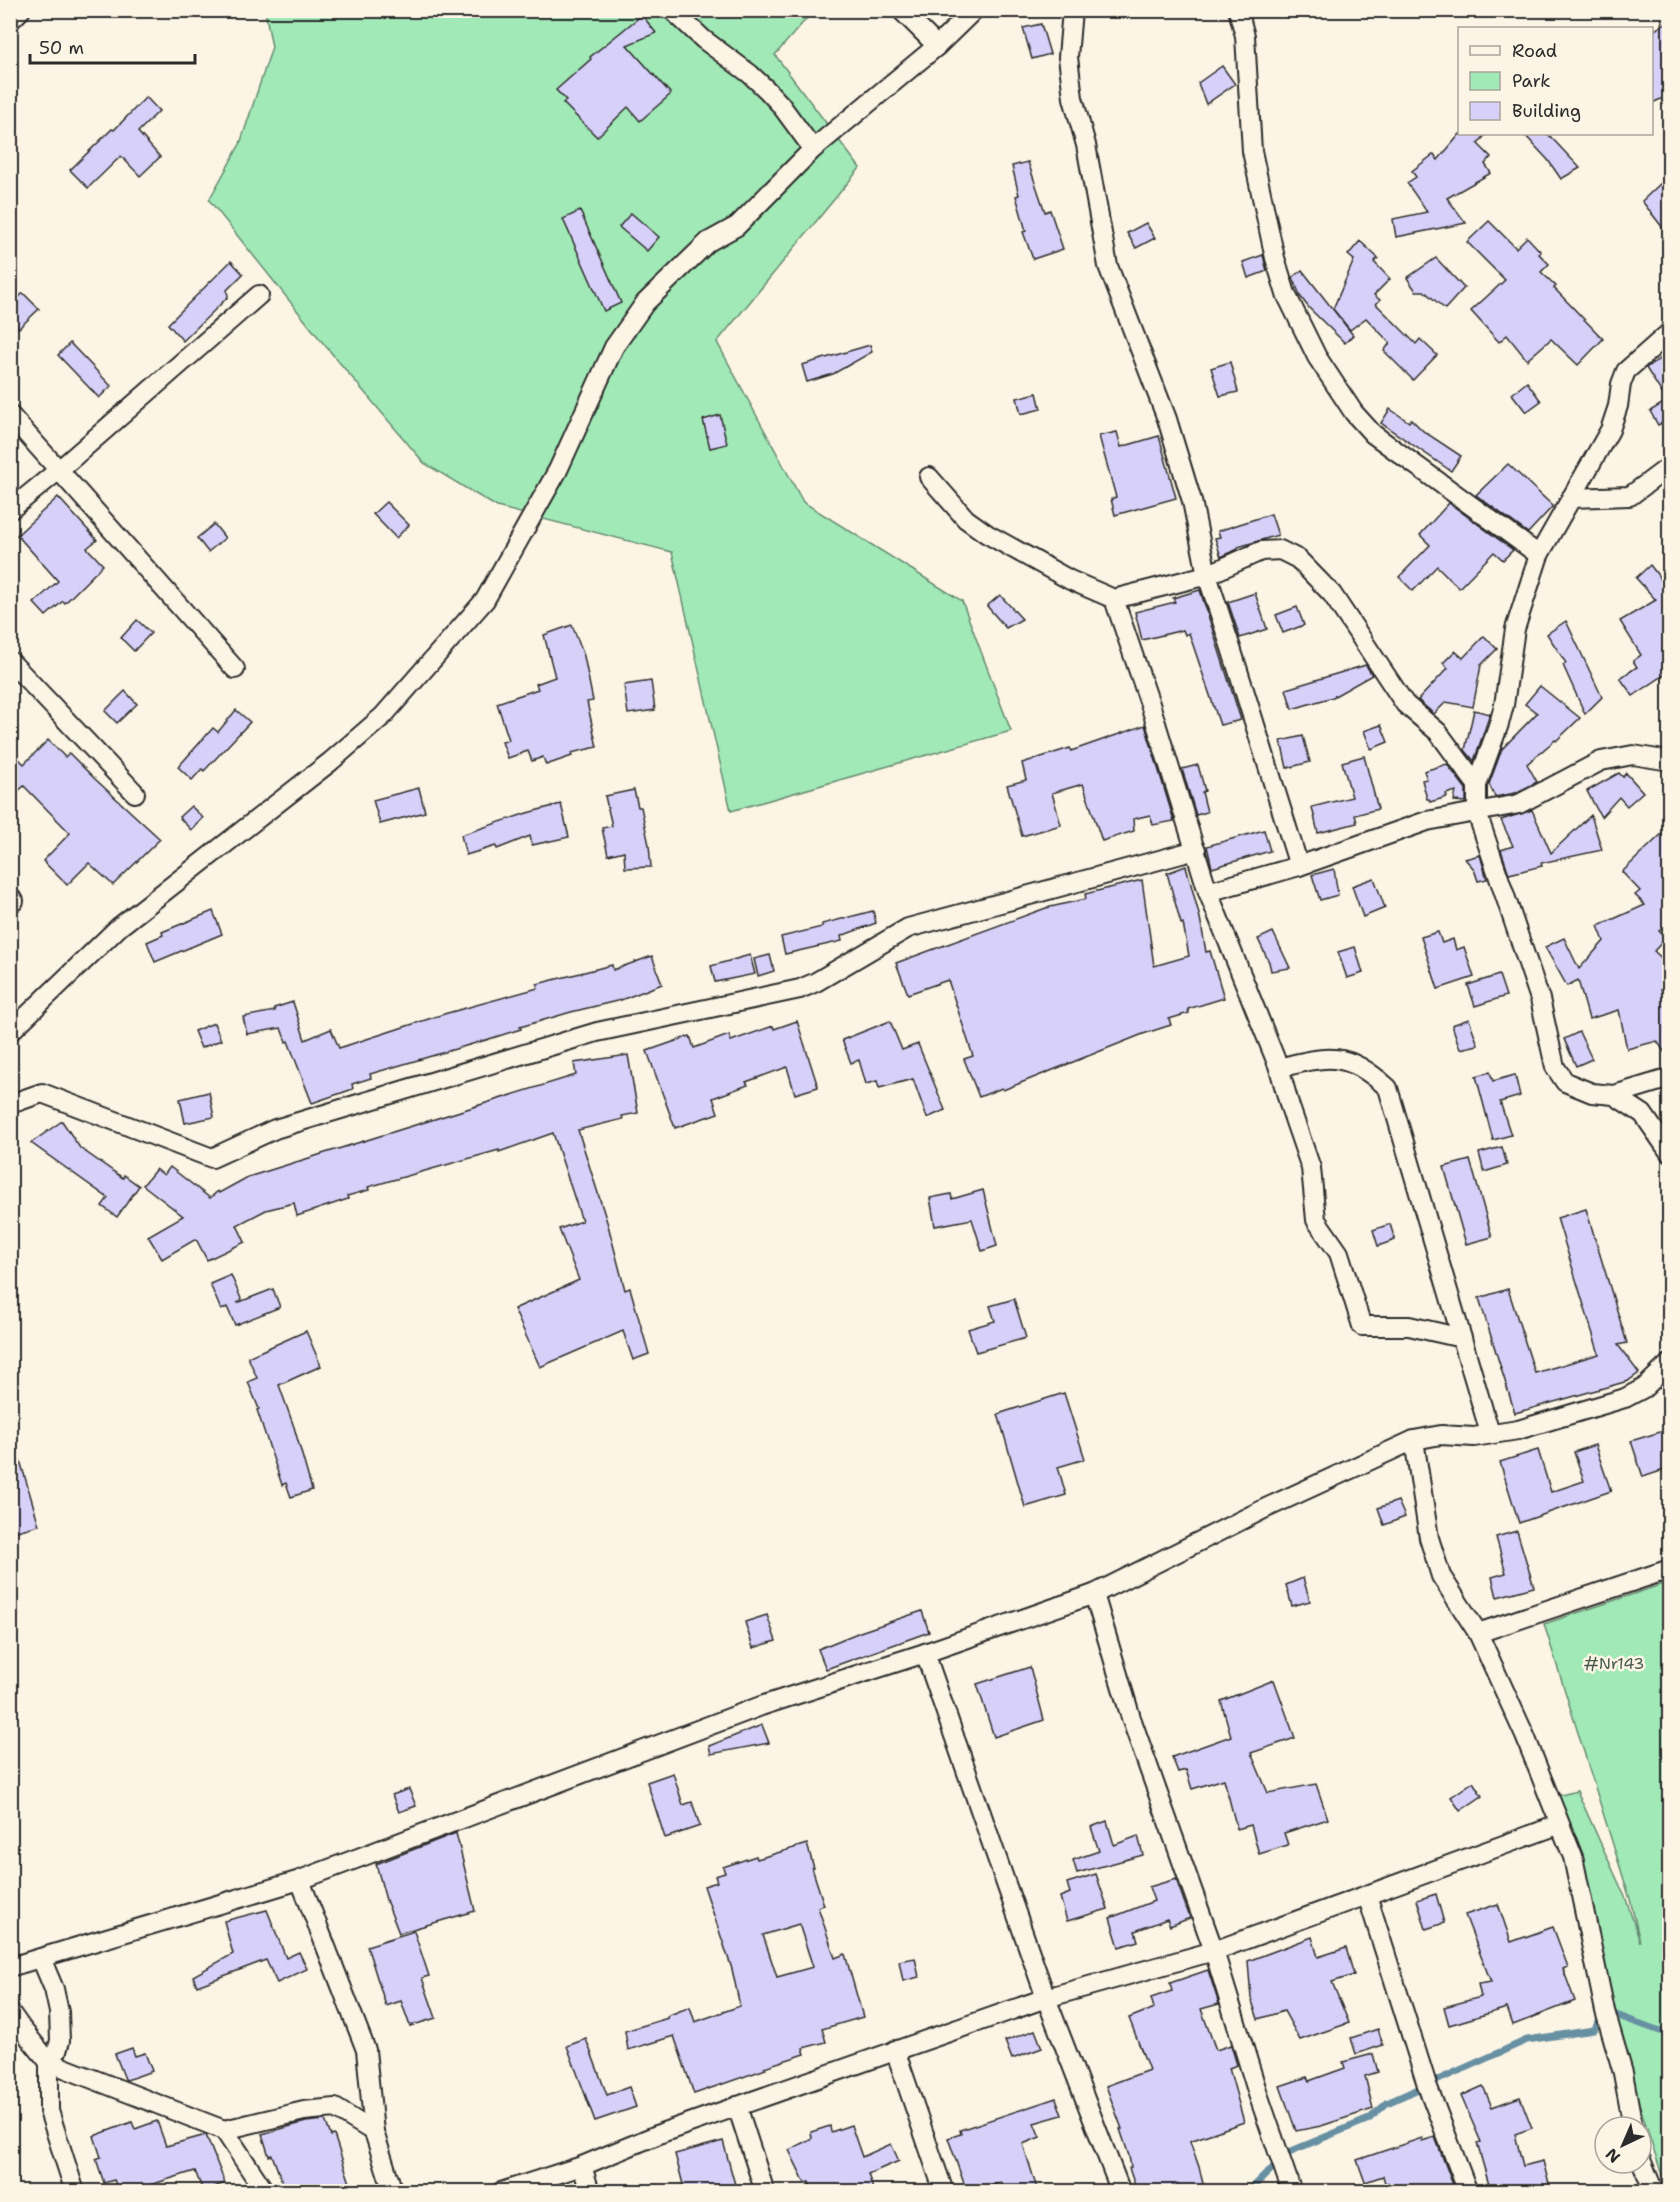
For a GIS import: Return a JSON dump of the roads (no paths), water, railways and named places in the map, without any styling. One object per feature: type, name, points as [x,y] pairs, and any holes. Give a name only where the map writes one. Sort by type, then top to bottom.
[{"type":"street","points":[[10,21],[21,10]]},
{"type":"street","points":[[672,10],[703,39],[750,74],[767,90],[813,149]]},
{"type":"street","points":[[901,10],[937,46]]},
{"type":"street","points":[[10,1032],[119,927],[330,762],[383,716],[485,600],[558,470],[614,347],[645,303],[708,242],[737,226],[813,149],[937,46],[974,10]]},
{"type":"street","points":[[1072,10],[1068,57],[1073,98],[1086,145],[1108,266],[1167,419],[1192,501],[1207,575],[1299,866]]},
{"type":"street","points":[[1238,10],[1245,36],[1252,151],[1275,258],[1286,294],[1317,357],[1354,413],[1373,434],[1539,555]]},
{"type":"street","points":[[10,510],[259,296]]},
{"type":"street","points":[[1670,332],[1626,371],[1610,430],[1539,555],[1515,629],[1504,705],[1477,785],[1477,813],[1533,978],[1555,1067],[1565,1082],[1592,1093],[1614,1095],[1670,1078]]},
{"type":"street","points":[[10,415],[235,669]]},
{"type":"street","points":[[1571,498],[1630,496],[1670,466]]},
{"type":"street","points":[[928,477],[966,519],[987,534],[1070,580],[1114,599],[1207,575],[1261,551],[1280,550],[1298,559],[1332,594],[1405,704],[1438,732],[1477,785]]},
{"type":"street","points":[[1114,599],[1150,704],[1208,892],[1279,1068],[1311,1168],[1316,1220],[1339,1253],[1362,1326],[1409,1326],[1462,1338]]},
{"type":"street","points":[[10,660],[135,793]]},
{"type":"street","points":[[1208,892],[1299,866],[1427,821],[1519,804],[1601,762],[1633,755],[1670,761]]},
{"type":"street","points":[[10,1104],[42,1092],[213,1158],[275,1129],[597,1032],[800,989],[908,928],[1196,850]]},
{"type":"street","points":[[1279,1068],[1319,1058],[1338,1059],[1360,1066],[1388,1088],[1490,1433]]},
{"type":"street","points":[[1614,1095],[1643,1114],[1670,1153]]},
{"type":"street","points":[[10,1966],[300,1880],[761,1706],[925,1653],[1094,1594],[1200,1539],[1414,1440],[1441,1435],[1474,1437],[1518,1430],[1625,1398],[1644,1388],[1670,1363]]},
{"type":"street","points":[[1414,1440],[1429,1538],[1442,1576],[1478,1633],[1525,1736],[1572,1857],[1605,2011],[1623,2073],[1631,2115]]},
{"type":"street","points":[[1478,1633],[1670,1569]]},
{"type":"street","points":[[1094,1594],[1131,1718],[1214,1951],[1258,2094],[1292,2192]]},
{"type":"street","points":[[925,1653],[1046,1998],[1121,2192]]},
{"type":"street","points":[[501,2192],[582,2166],[664,2132],[1046,1998],[1214,1951],[1558,1825]]},
{"type":"street","points":[[300,1880],[366,2050],[374,2132],[393,2192]]},
{"type":"street","points":[[1367,1894],[1427,2085],[1468,2192]]},
{"type":"street","points":[[41,1958],[54,1989],[59,2012],[60,2040],[57,2051],[49,2062],[49,2111],[75,2192]]},
{"type":"street","points":[[10,2012],[49,2062],[224,2130],[304,2111],[335,2108],[374,2132]]},
{"type":"street","points":[[895,2050],[945,2192]]},
{"type":"street","points":[[737,2106],[765,2192]]},
{"type":"street","points":[[224,2130],[265,2192]]},
{"type":"street","points":[[582,2166],[590,2192]]},
{"type":"street","points":[[1647,2175],[1654,2192]]},
{"type":"waterway","points":[[1248,2192],[1289,2152],[1369,2119],[1387,2103],[1527,2040],[1594,2030],[1605,2011],[1660,2031],[1670,2030]]},
{"type":"park label","name":"#Nr143","points":[[1614,1663]]}]
